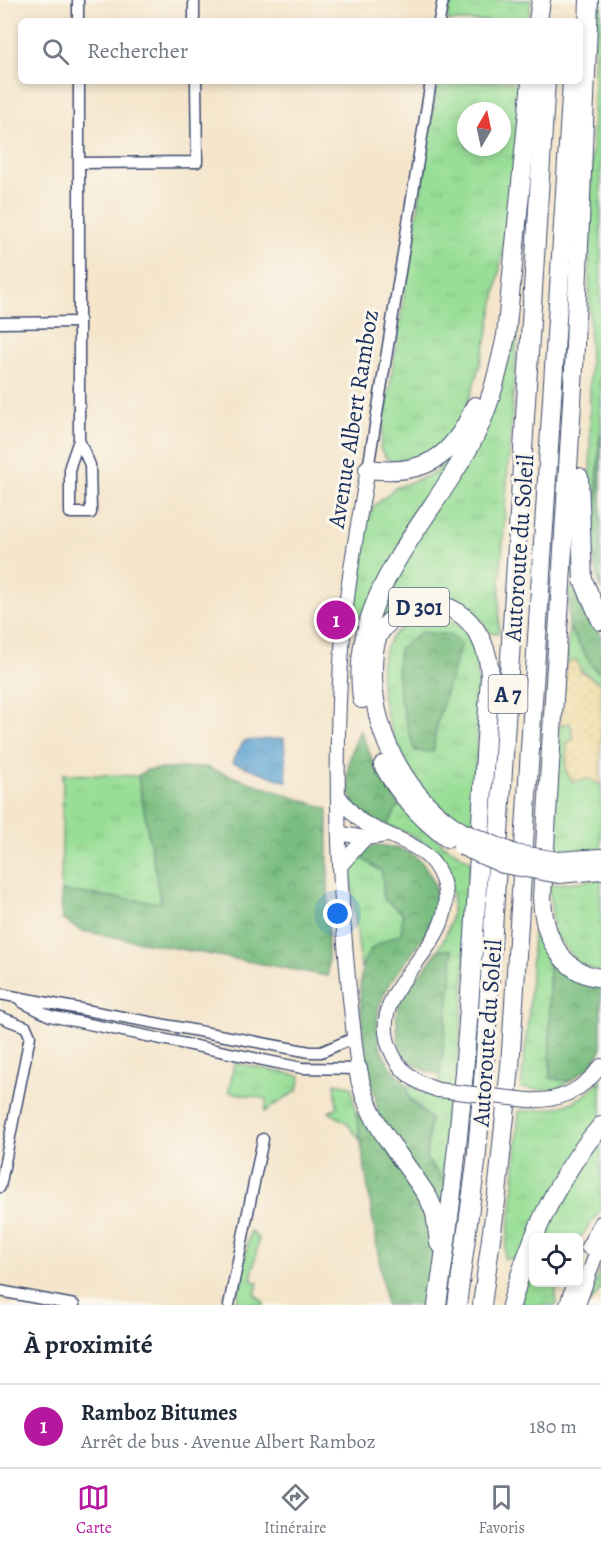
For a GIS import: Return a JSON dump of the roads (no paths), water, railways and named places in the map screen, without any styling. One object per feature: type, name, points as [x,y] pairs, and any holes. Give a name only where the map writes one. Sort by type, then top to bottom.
[{"type":"highway","points":[[538,18],[541,0]]},
{"type":"highway","points":[[550,18],[552,0]]},
{"type":"highway","points":[[576,18],[577,0]]},
{"type":"highway","points":[[589,0],[574,369],[543,908],[548,935],[560,955],[579,971],[601,978]]},
{"type":"highway","name":"D 301","points":[[531,84],[506,336],[490,402],[457,469],[393,565],[371,612],[362,649],[363,704],[383,765],[402,795],[437,830],[558,867],[601,870]]},
{"type":"highway","name":"Autoroute du Soleil","points":[[457,1305],[476,1163],[486,1047],[546,84]]},
{"type":"highway","name":"Autoroute du Soleil","points":[[482,1305],[497,1194],[510,1067],[572,84]]},
{"type":"highway","points":[[368,469],[395,472],[418,468],[441,456],[463,431],[486,376],[507,258],[514,242]]},
{"type":"highway","points":[[574,369],[579,384],[581,561],[586,590],[601,621]]},
{"type":"highway","name":"D 301","points":[[436,1305],[451,1203],[465,1065],[490,676],[488,651],[474,626],[460,614],[443,606],[412,608],[393,618],[378,636],[373,669],[378,715],[388,747],[402,773],[429,807],[462,839]]},
{"type":"highway","name":"D 301","points":[[558,867],[601,858]]},
{"type":"highway","points":[[358,1069],[362,1093],[372,1117],[425,1194],[435,1214],[439,1238],[433,1292],[436,1305]]},
{"type":"highway","points":[[511,1305],[528,1251],[545,1210],[571,1165],[601,1126]]},
{"type":"main road","name":"Avenue Albert Ramboz","points":[[358,1069],[341,865],[337,766],[344,621],[368,469]]},
{"type":"main road","points":[[338,795],[364,823],[409,842],[427,855],[439,871],[445,890],[445,910],[441,927],[398,986],[388,1006],[385,1022],[389,1046],[401,1068],[416,1080],[438,1090],[528,1100],[555,1099],[572,1093],[601,1066]]},
{"type":"main road","points":[[339,828],[364,823]]},
{"type":"main road","points":[[339,828],[364,838],[388,835]]},
{"type":"main road","points":[[341,865],[364,838]]},
{"type":"main road","points":[[583,1261],[601,1223]]},
{"type":"main road","points":[[578,1305],[601,1240]]},
{"type":"main road","points":[[567,1305],[572,1287]]},
{"type":"street","points":[[78,0],[78,18]]},
{"type":"street","points":[[194,0],[194,18]]},
{"type":"street","points":[[440,18],[443,0]]},
{"type":"street","points":[[79,84],[79,440],[70,466],[70,513],[91,513],[90,465],[79,440]]},
{"type":"street","points":[[80,163],[197,162],[196,84]]},
{"type":"street","name":"Avenue Albert Ramboz","points":[[368,469],[430,84]]},
{"type":"street","points":[[0,323],[79,322]]},
{"type":"street","points":[[6,995],[310,1052],[321,1052],[354,1038]]},
{"type":"street","points":[[6,995],[50,1016],[302,1068],[358,1069]]},
{"type":"street","points":[[0,1017],[26,1027],[30,1036],[0,1187]]},
{"type":"street","points":[[229,1305],[263,1139]]},
{"type":"street","points":[[0,1291],[74,1305]]},
{"type":"water","points":[[284,738],[287,782],[232,762],[244,741]]},
{"type":"place","name":"Ramboz Bitumes","points":[[336,620]]}]
